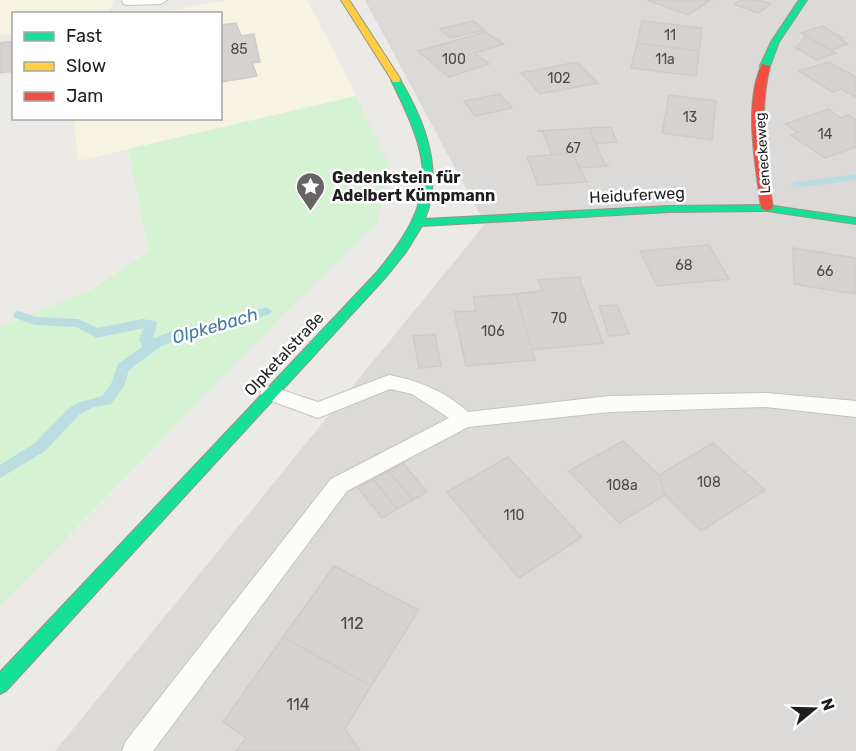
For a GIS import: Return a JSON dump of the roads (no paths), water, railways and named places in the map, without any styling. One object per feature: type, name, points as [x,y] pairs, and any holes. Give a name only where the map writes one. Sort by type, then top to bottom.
[{"type":"street","name":"Olpketalstraße","points":[[0,685],[396,257],[420,223],[429,193],[427,149],[411,105],[345,0]]},
{"type":"street","name":"Leneckeweg","points":[[767,208],[758,123],[764,69],[782,30],[803,0]]},
{"type":"street","name":"Heiduferweg","points":[[420,223],[669,209],[767,208],[856,221]]},
{"type":"lane","points":[[127,1],[161,0]]},
{"type":"lane","points":[[270,393],[318,410],[389,382],[417,388],[450,407],[464,420]]},
{"type":"lane","points":[[136,751],[339,485],[464,420],[610,404],[766,400],[856,409]]},
{"type":"waterway","name":"Olpkebach","points":[[795,185],[856,177]]},
{"type":"waterway","name":"Olpkebach","points":[[155,344],[186,330],[224,325],[266,311]]},
{"type":"waterway","points":[[19,315],[35,321],[78,323],[97,333],[142,323],[151,324],[150,333],[145,339],[147,344],[155,344]]},
{"type":"waterway","name":"Olpkebach","points":[[0,472],[40,447],[74,411],[82,406],[106,400],[117,386],[123,367],[155,344]]},
{"type":"place","name":"Gedenkstein für Adelbert Kümpmann","points":[[311,212]]}]
